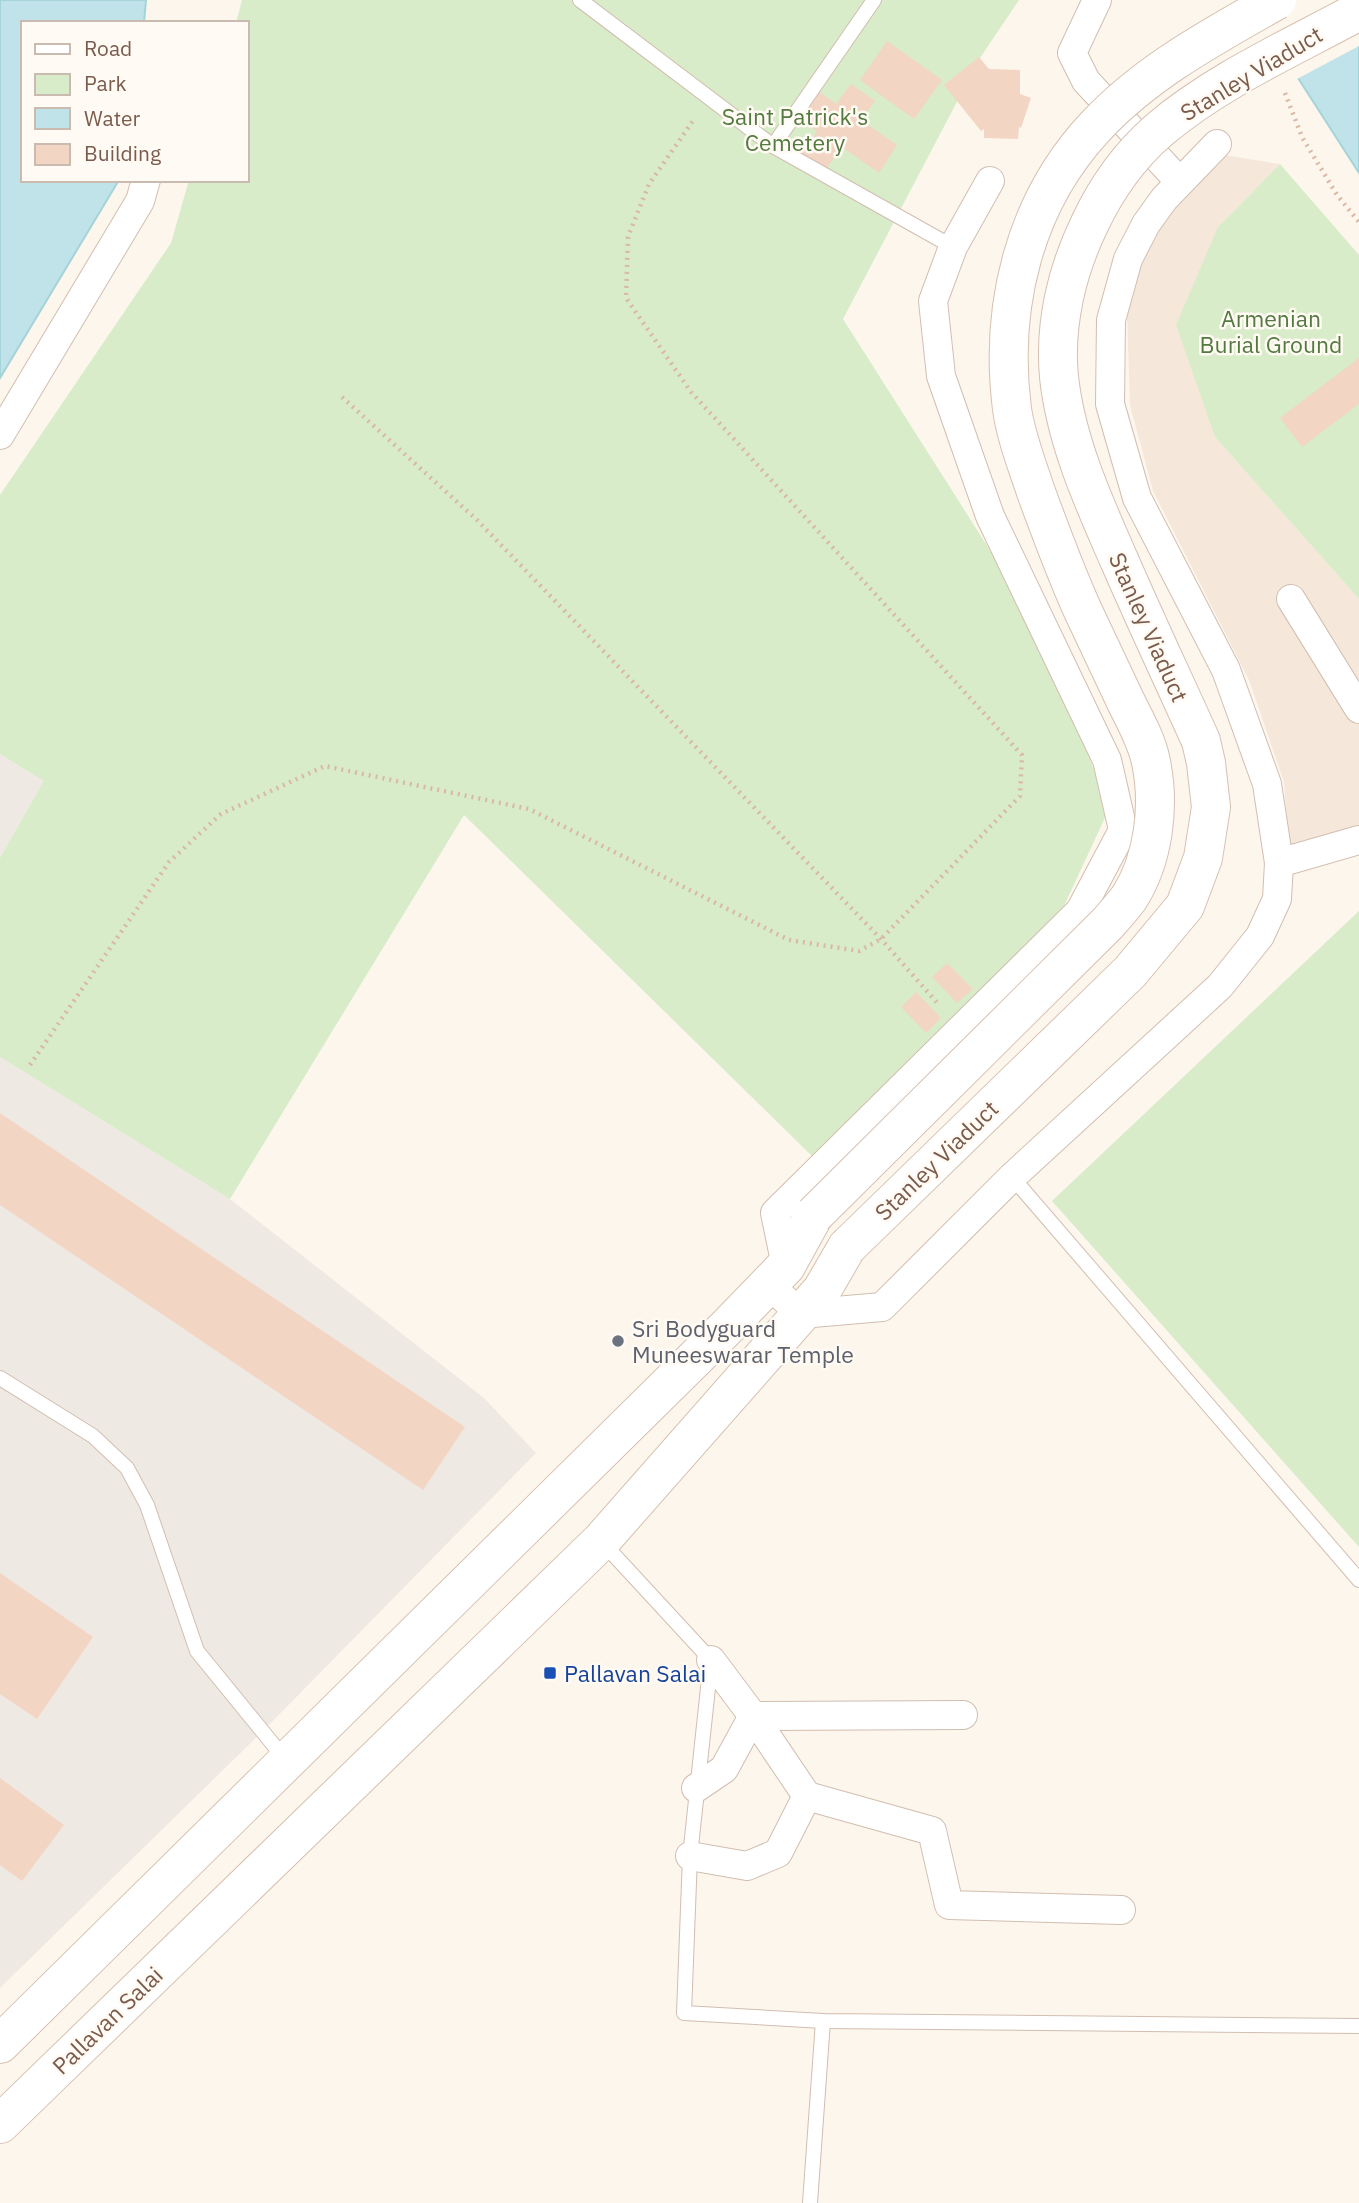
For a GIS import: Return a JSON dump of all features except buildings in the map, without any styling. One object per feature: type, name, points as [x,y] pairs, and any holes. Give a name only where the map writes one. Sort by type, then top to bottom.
[{"type":"main road","name":"Stanley Viaduct","points":[[777,1275],[814,1214],[1108,923],[1130,897],[1143,869],[1153,833],[1156,797],[1151,760],[1137,724],[1063,567],[1024,457],[1013,410],[1008,354],[1013,297],[1033,221],[1068,161],[1096,126],[1126,97],[1159,71],[1196,46],[1277,0]]},
{"type":"main road","name":"Stanley Viaduct","points":[[847,1247],[1130,972],[1185,906],[1203,858],[1211,807],[1206,764],[1200,741],[1095,505],[1067,419],[1059,376],[1060,335],[1069,273],[1102,197],[1133,155],[1160,129],[1223,85],[1359,11]]},
{"type":"main road","name":"Pallavan Salai","points":[[0,2124],[601,1541],[822,1290],[847,1247]]},
{"type":"main road","points":[[0,2044],[777,1275]]},
{"type":"street","points":[[1097,0],[1072,53],[1086,81],[1180,182]]},
{"type":"street","points":[[990,181],[953,247],[933,300],[941,376],[990,516],[1107,760],[1123,830],[1080,911],[775,1213],[777,1275],[801,1314],[882,1307],[1012,1177],[1220,986],[1260,936],[1277,899],[1279,863],[1267,784],[1230,683],[1137,498],[1110,404],[1111,320],[1128,259],[1146,224],[1164,199],[1217,144]]},
{"type":"street","points":[[0,435],[140,201],[145,182]]},
{"type":"street","points":[[1291,599],[1359,709]]},
{"type":"street","points":[[1279,863],[1359,840]]},
{"type":"street","points":[[711,1660],[807,1796],[932,1831],[949,1905],[1121,1910]]},
{"type":"street","points":[[753,1716],[964,1715]]},
{"type":"street","points":[[696,1788],[724,1769],[753,1716]]},
{"type":"street","points":[[690,1856],[747,1866],[778,1853],[807,1796]]},
{"type":"lane","points":[[580,0],[773,146],[953,247]]},
{"type":"lane","points":[[773,146],[874,0]]},
{"type":"lane","points":[[1012,1177],[1359,1580]]},
{"type":"lane","points":[[0,1378],[93,1436],[127,1468],[147,1505],[197,1651],[286,1760]]},
{"type":"lane","points":[[601,1541],[711,1660],[690,1856],[684,2013],[823,2021],[1359,2026]]},
{"type":"lane","points":[[810,2203],[823,2021]]},
{"type":"path","points":[[1282,87],[1302,137],[1337,195],[1359,222]]},
{"type":"path","points":[[30,1065],[169,862],[221,814],[325,765],[529,809],[789,940],[859,951],[881,939],[1020,796],[1022,755],[691,392],[626,298],[628,237],[649,184],[710,98]]},
{"type":"path","points":[[342,397],[477,520],[881,939],[962,1030]]},
{"type":"shaded area","points":[[1218,154],[1280,164],[1218,227],[1215,437],[1359,599],[1359,848],[1290,868],[1284,782],[1249,680],[1153,491],[1130,405],[1127,315],[1145,251],[1173,197]]},
{"type":"shaded area","points":[[0,754],[45,781],[0,858]]},
{"type":"shaded area","points":[[0,1057],[230,1199],[484,1398],[536,1453],[263,1731],[0,1988]]},
{"type":"green space","name":"Saint Patrick's Cemetery","points":[[242,0],[1019,0],[980,58],[843,319],[1040,629],[1109,809],[1064,906],[814,1158],[464,815],[230,1199],[0,1057],[0,858],[44,781],[0,754],[0,495],[171,243],[188,182],[248,182],[248,21],[237,21]]},
{"type":"green space","name":"Armenian Burial Ground","points":[[1280,164],[1359,255],[1359,599],[1215,437],[1176,325],[1218,227]]},
{"type":"green space","points":[[1359,911],[1359,1547],[1052,1201]]},
{"type":"water","points":[[0,0],[146,0],[144,21],[21,21],[21,182],[118,182],[0,378]]},
{"type":"water","points":[[1248,0],[1359,0],[1359,173]]},
{"type":"pier","points":[[1245,0],[1359,0],[1359,46],[1295,80]]},
{"type":"place","name":"Sri Bodyguard Muneeswarar Temple","points":[[618,1341]]},
{"type":"place","name":"Pallavan Salai","points":[[550,1673]]}]
